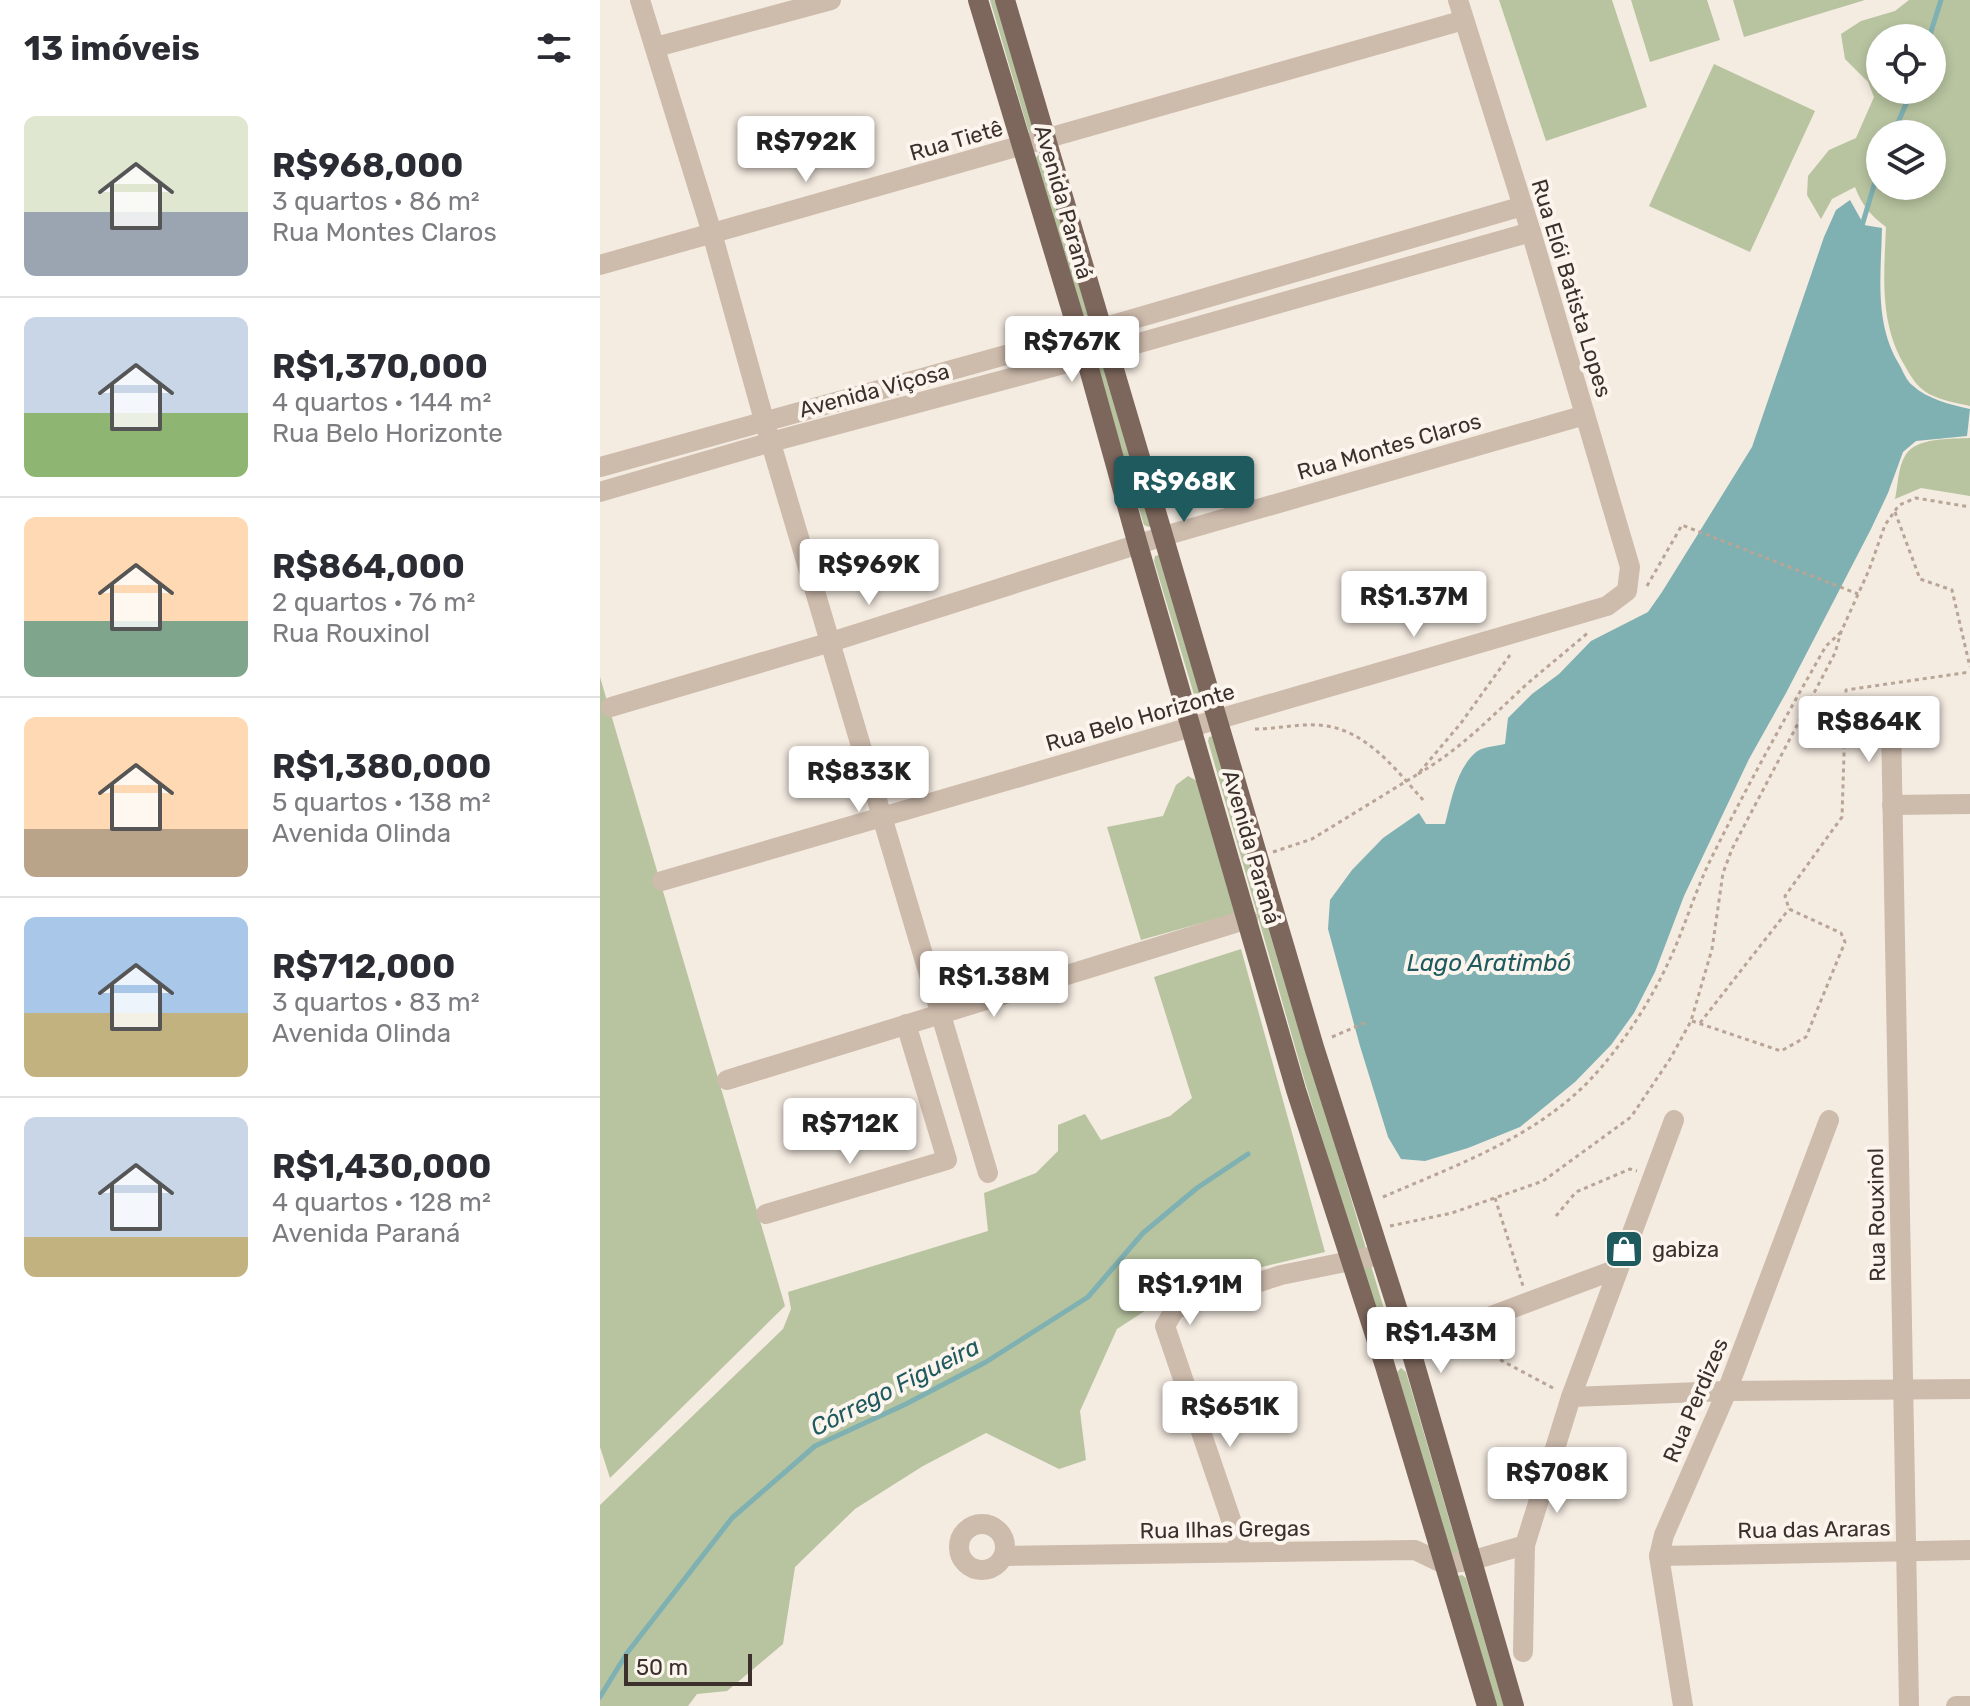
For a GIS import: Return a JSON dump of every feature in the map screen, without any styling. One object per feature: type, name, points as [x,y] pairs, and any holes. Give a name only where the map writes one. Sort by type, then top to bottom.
[{"type":"main road","name":"Avenida Paraná","points":[[978,0],[1086,358],[1296,1090],[1352,1261],[1487,1706]]},
{"type":"main road","name":"Avenida Paraná","points":[[1005,0],[1164,536],[1227,716],[1260,857],[1318,1060],[1413,1358],[1514,1706]]},
{"type":"street","points":[[640,0],[712,233],[764,420],[988,1173]]},
{"type":"street","points":[[656,47],[831,0]]},
{"type":"street","name":"Rua Elói Batista Lopes","points":[[1458,0],[1531,232],[1630,567],[1627,591]]},
{"type":"street","name":"Rua Tietê","points":[[600,265],[1464,20]]},
{"type":"street","name":"Avenida Viçosa","points":[[600,467],[1078,335],[1523,206]]},
{"type":"street","name":"Avenida Viçosa","points":[[600,492],[1531,232]]},
{"type":"street","name":"Rua Montes Claros","points":[[611,707],[831,642],[1164,536],[1585,415]]},
{"type":"street","name":"Rua Belo Horizonte","points":[[662,881],[1607,606],[1627,591]]},
{"type":"street","name":"Rua Rouxinol","points":[[1891,723],[1909,1706]]},
{"type":"street","points":[[1892,805],[1970,804]]},
{"type":"street","points":[[727,1080],[1248,919]]},
{"type":"street","points":[[766,1214],[947,1160],[906,1024]]},
{"type":"street","points":[[1523,1652],[1525,1545],[1571,1397],[1674,1120]]},
{"type":"street","name":"Rua Perdizes","points":[[1683,1706],[1659,1556],[1664,1535],[1727,1391],[1829,1120]]},
{"type":"street","points":[[1242,1552],[1165,1326],[1169,1317],[1175,1309],[1281,1275],[1380,1255]]},
{"type":"street","points":[[1443,1334],[1617,1269]]},
{"type":"street","points":[[1571,1397],[1727,1391],[1970,1389]]},
{"type":"street","points":[[1444,1564],[1470,1561],[1525,1545]]},
{"type":"street","name":"Rua Ilhas Gregas","points":[[1004,1556],[1415,1550],[1444,1564]]},
{"type":"street","name":"Rua das Araras","points":[[1659,1556],[1970,1550]]},
{"type":"street","points":[[1956,1706],[1970,1706]]},
{"type":"path","points":[[1372,1230],[1452,1213],[1543,1181],[1631,1117],[1691,1021],[1712,949],[1723,873],[1732,849],[1835,653],[1885,525],[1899,505],[1916,498],[1970,507]]},
{"type":"path","points":[[1691,1021],[1781,1051],[1806,1037],[1845,942],[1841,933],[1789,909],[1785,896],[1842,817],[1846,690],[1970,670],[1952,590],[1920,579],[1895,512]]},
{"type":"path","points":[[1647,585],[1682,525],[1858,594]]},
{"type":"path","points":[[1418,774],[1461,723],[1529,629]]},
{"type":"path","points":[[1260,857],[1312,839],[1444,759],[1593,629]]},
{"type":"path","points":[[1364,1205],[1501,1145],[1548,1116],[1588,1082],[1626,1035],[1648,1001],[1706,869],[1762,759],[1826,646],[1841,632]]},
{"type":"path","points":[[1227,716],[1253,729],[1318,724],[1354,735],[1380,752],[1424,801]]},
{"type":"path","points":[[1700,1024],[1789,909]]},
{"type":"path","points":[[1328,1039],[1369,1021]]},
{"type":"path","points":[[1556,1216],[1576,1192],[1630,1169],[1652,1176]]},
{"type":"path","points":[[1493,1356],[1518,1304],[1495,1198]]},
{"type":"path","points":[[1413,1358],[1493,1356],[1571,1397]]},
{"type":"green space","points":[[990,0],[1001,0],[1036,133],[1029,133]]},
{"type":"green space","points":[[1499,0],[1612,0],[1647,107],[1546,141]]},
{"type":"green space","points":[[1631,0],[1707,0],[1720,40],[1650,62]]},
{"type":"green space","points":[[1733,0],[1865,0],[1744,37]]},
{"type":"green space","points":[[1909,0],[1970,0],[1970,406],[1944,400],[1925,391],[1912,378],[1897,350],[1885,298],[1886,227],[1867,209],[1855,187],[1832,199],[1821,219],[1807,195],[1808,176],[1829,150],[1856,138],[1871,104],[1946,104],[1946,24],[1866,24],[1866,80],[1845,59],[1841,34],[1861,21],[1895,11]]},
{"type":"green space","points":[[1714,64],[1815,111],[1750,252],[1649,206]]},
{"type":"green space","points":[[1041,153],[1090,316],[1082,315],[1035,158]]},
{"type":"green space","points":[[1105,362],[1152,525],[1149,527],[1144,525],[1097,368]]},
{"type":"green space","points":[[1970,438],[1970,496],[1921,488],[1895,499],[1901,466],[1910,450],[1934,440]]},
{"type":"green space","points":[[1159,555],[1206,709],[1202,711],[1198,708],[1154,561],[1155,556]]},
{"type":"green space","points":[[600,677],[785,1306],[610,1478],[600,1447]]},
{"type":"green space","points":[[1213,736],[1393,1339],[1393,1344],[1389,1346],[1385,1344],[1305,1082],[1208,741]]},
{"type":"green space","points":[[1188,776],[1199,782],[1237,913],[1141,940],[1107,827],[1163,816],[1176,785]]},
{"type":"green space","points":[[1241,949],[1325,1252],[1219,1277],[1165,1298],[1117,1329],[1080,1411],[1086,1460],[1059,1469],[986,1433],[923,1466],[855,1509],[795,1567],[783,1644],[727,1691],[697,1694],[688,1706],[600,1706],[600,1505],[783,1329],[791,1309],[788,1292],[988,1231],[984,1193],[1036,1173],[1058,1151],[1058,1125],[1085,1114],[1101,1140],[1170,1116],[1192,1098],[1154,977]]},
{"type":"green space","points":[[1401,1368],[1406,1372],[1459,1553],[1451,1557],[1397,1372]]},
{"type":"green space","points":[[1458,1576],[1466,1578],[1504,1706],[1495,1706]]},
{"type":"water","name":"Lago Aratimbó","points":[[1850,200],[1864,225],[1882,228],[1882,315],[1891,348],[1908,381],[1919,390],[1940,401],[1970,409],[1967,436],[1916,441],[1903,452],[1871,529],[1749,759],[1684,896],[1655,972],[1634,1013],[1611,1045],[1575,1082],[1520,1127],[1425,1161],[1401,1159],[1388,1137],[1360,1046],[1328,929],[1330,900],[1352,870],[1383,838],[1419,813],[1426,824],[1445,824],[1463,768],[1478,751],[1505,744],[1508,718],[1532,694],[1559,674],[1591,641],[1648,612],[1752,447],[1824,237],[1836,210]]},
{"type":"waterway","points":[[1933,24],[1941,0]]},
{"type":"waterway","points":[[1899,120],[1906,104]]},
{"type":"waterway","points":[[1861,229],[1870,200]]},
{"type":"waterway","name":"Córrego Figueira","points":[[600,1697],[627,1653],[732,1518],[815,1446],[906,1404],[986,1362],[1088,1297],[1143,1233],[1197,1188],[1248,1154]]},
{"type":"place","name":"gabiza","points":[[1624,1249]]}]
